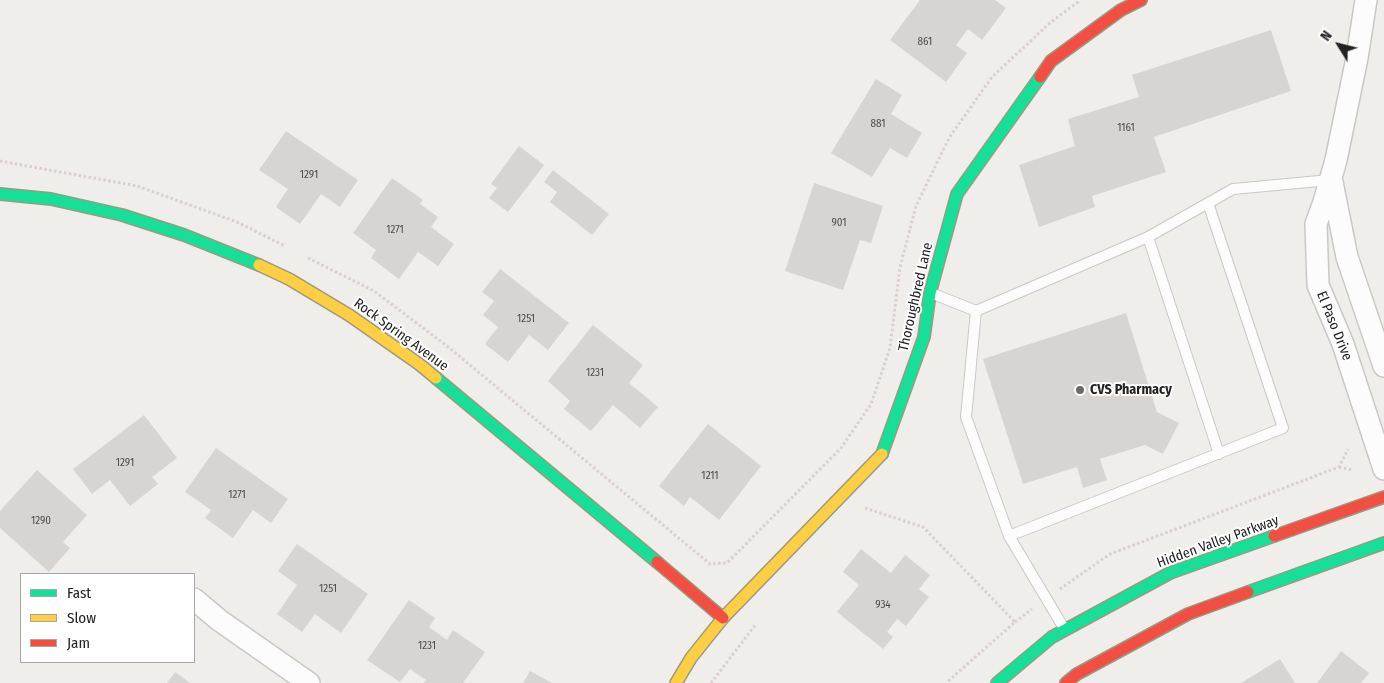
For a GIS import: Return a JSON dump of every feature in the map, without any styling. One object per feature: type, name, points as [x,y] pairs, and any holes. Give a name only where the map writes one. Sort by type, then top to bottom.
[{"type":"street","name":"Thoroughbred Lane","points":[[676,683],[691,658],[723,618],[884,452],[924,337],[930,293],[957,194],[1052,61],[1118,5],[1141,0]]},
{"type":"street","name":"El Paso Drive","points":[[1366,0],[1357,58],[1331,180],[1316,224],[1318,285],[1343,344],[1384,468]]},
{"type":"street","name":"El Paso Drive","points":[[1331,180],[1347,257],[1384,366]]},
{"type":"street","name":"Rock Spring Avenue","points":[[0,194],[51,199],[122,216],[184,235],[244,258],[289,279],[349,315],[419,364],[723,618]]},
{"type":"street","name":"Hidden Valley Parkway","points":[[997,683],[1052,637],[1170,573],[1384,497]]},
{"type":"street","points":[[1066,683],[1077,674],[1188,614],[1384,543]]},
{"type":"street","points":[[195,600],[219,620],[310,683]]},
{"type":"lane","points":[[930,293],[976,311],[1148,237],[1233,189],[1331,180]]},
{"type":"lane","points":[[1009,536],[1283,428],[1208,203]]},
{"type":"lane","points":[[1148,237],[1219,454]]},
{"type":"lane","points":[[976,311],[966,417],[1009,536],[1065,630]]},
{"type":"path","points":[[306,257],[374,292],[447,346],[710,564],[727,563],[841,448],[871,404],[890,348],[900,267],[916,206],[949,138],[992,77],[1051,22],[1079,1]]},
{"type":"path","points":[[0,161],[137,186],[237,222],[288,248]]},
{"type":"path","points":[[1339,467],[1348,449]]},
{"type":"path","points":[[946,683],[1015,622],[1110,554],[1339,467],[1352,470]]},
{"type":"path","points":[[865,508],[923,527],[1015,622]]},
{"type":"building","points":[[920,0],[995,0],[1006,8],[982,40],[968,29],[956,45],[967,53],[946,82],[890,40]]},
{"type":"building","points":[[1271,30],[1291,91],[1154,137],[1166,172],[1092,196],[1095,207],[1039,227],[1019,165],[1075,146],[1068,119],[1139,97],[1132,75]]},
{"type":"building","points":[[876,79],[902,95],[891,114],[922,133],[907,158],[890,148],[872,177],[831,153]]},
{"type":"building","points":[[286,131],[358,180],[340,207],[321,194],[300,224],[276,207],[288,189],[259,170]]},
{"type":"building","points":[[519,146],[544,165],[508,212],[489,198],[497,188],[491,184]]},
{"type":"building","points":[[553,170],[609,214],[592,235],[550,202],[557,192],[544,182]]},
{"type":"building","points":[[392,178],[423,200],[420,204],[438,217],[431,227],[454,244],[438,266],[418,252],[399,279],[371,258],[376,250],[353,233]]},
{"type":"building","points":[[814,183],[883,206],[871,243],[860,240],[843,290],[785,271]]},
{"type":"building","points":[[500,269],[569,323],[548,350],[529,335],[508,362],[485,344],[498,327],[483,315],[494,301],[482,292]]},
{"type":"building","points":[[1126,313],[1157,412],[1179,423],[1163,454],[1145,445],[1100,459],[1107,480],[1083,488],[1077,467],[1023,484],[983,359]]},
{"type":"building","points":[[593,325],[643,365],[629,383],[658,407],[640,428],[613,405],[591,431],[564,409],[570,401],[548,381]]},
{"type":"building","points":[[144,415],[177,458],[152,477],[158,484],[130,506],[110,480],[92,494],[73,469]]},
{"type":"building","points":[[708,424],[761,466],[719,520],[690,497],[684,506],[659,486]]},
{"type":"building","points":[[216,448],[288,499],[271,523],[253,510],[233,538],[205,518],[211,510],[185,492]]},
{"type":"building","points":[[37,470],[87,515],[63,542],[70,548],[49,572],[0,528],[0,511]]},
{"type":"building","points":[[297,544],[368,594],[341,633],[315,614],[302,632],[277,614],[297,585],[278,571]]},
{"type":"building","points":[[861,549],[891,573],[905,555],[930,575],[919,589],[929,597],[906,626],[897,619],[887,632],[893,637],[883,649],[837,612],[859,585],[843,572]]},
{"type":"building","points":[[409,600],[435,618],[429,627],[447,640],[453,630],[485,652],[463,683],[423,683],[426,680],[410,669],[400,682],[367,660]]},
{"type":"building","points":[[1341,651],[1369,673],[1361,683],[1317,683]]},
{"type":"building","points":[[1280,659],[1295,683],[1241,683]]},
{"type":"building","points":[[530,671],[552,683],[523,683]]},
{"type":"building","points":[[175,672],[190,683],[167,683]]},
{"type":"traffic: fast","points":[[882,454],[924,337],[930,293],[957,194],[1040,77]]},
{"type":"traffic: fast","points":[[0,194],[51,199],[122,215],[184,235],[259,265]]},
{"type":"traffic: fast","points":[[436,378],[657,562]]},
{"type":"traffic: fast","points":[[997,683],[1052,637],[1170,573],[1274,536]]},
{"type":"traffic: fast","points":[[1248,592],[1384,543]]},
{"type":"traffic: slow","points":[[259,265],[289,279],[349,315],[436,378]]},
{"type":"traffic: slow","points":[[676,683],[691,658],[723,618],[882,454]]},
{"type":"traffic: jam","points":[[1040,77],[1051,61],[1121,10],[1141,0]]},
{"type":"traffic: jam","points":[[1274,536],[1384,497]]},
{"type":"traffic: jam","points":[[657,562],[723,618]]},
{"type":"traffic: jam","points":[[1066,683],[1077,674],[1188,614],[1248,592]]},
{"type":"place","name":"CVS Pharmacy","points":[[1080,390]]}]
